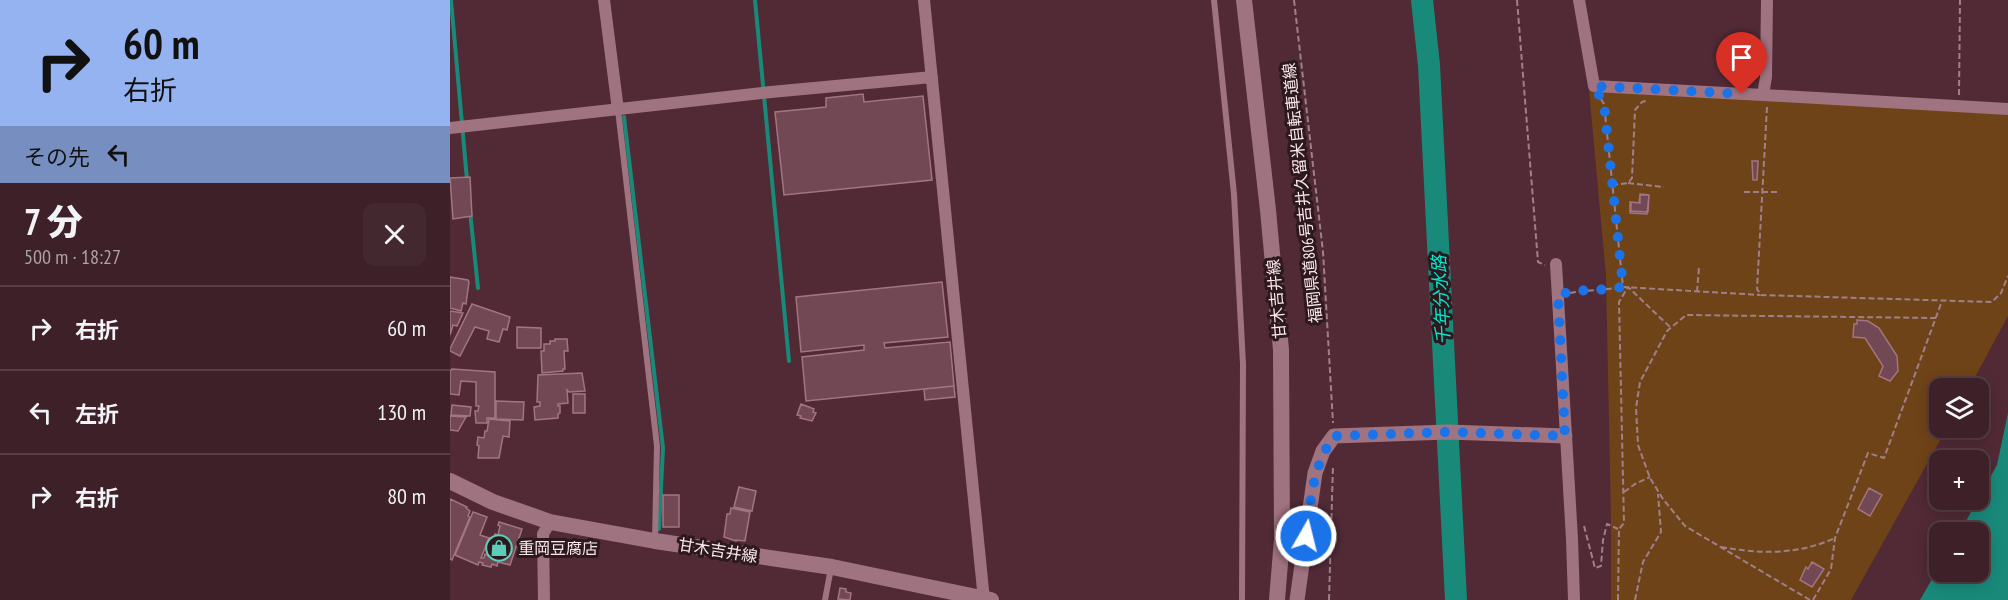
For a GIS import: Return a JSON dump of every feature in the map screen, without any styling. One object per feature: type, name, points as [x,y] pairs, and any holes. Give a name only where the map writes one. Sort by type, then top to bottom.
[{"type":"main road","name":"甘木吉井線","points":[[1244,0],[1281,350],[1282,539],[1277,600]]},
{"type":"main road","name":"甘木吉井線","points":[[450,481],[493,502],[550,522],[655,541],[831,567],[986,600]]},
{"type":"street","points":[[604,0],[618,110]]},
{"type":"street","points":[[924,0],[986,600]]},
{"type":"street","points":[[1579,0],[1594,86],[1765,99],[2008,110]]},
{"type":"street","points":[[1765,99],[1767,0]]},
{"type":"street","points":[[453,128],[932,76]]},
{"type":"street","points":[[1556,267],[1574,600]]},
{"type":"street","points":[[1297,600],[1315,473],[1323,451],[1334,436],[1448,432],[1565,436]]},
{"type":"street","points":[[544,600],[543,534],[550,522]]},
{"type":"lane","points":[[1214,0],[1234,194],[1243,364],[1242,600]]},
{"type":"lane","points":[[618,110],[657,446],[655,541]]},
{"type":"lane","points":[[825,600],[831,567]]},
{"type":"path","name":"福岡県道806号吉井久留米自転車道線","points":[[1294,0],[1323,252],[1334,436]]},
{"type":"path","points":[[1517,0],[1538,262],[1556,267]]},
{"type":"path","points":[[1959,107],[1960,0]]},
{"type":"path","points":[[1594,86],[1604,104],[1623,287]]},
{"type":"path","points":[[1628,183],[1632,178],[1635,110],[1642,102],[1651,99]]},
{"type":"path","points":[[1761,295],[1757,289],[1765,99]]},
{"type":"path","points":[[1612,185],[1628,183],[1664,187]]},
{"type":"path","points":[[1744,192],[1779,192]]},
{"type":"path","points":[[1696,292],[1699,267]]},
{"type":"path","points":[[1558,294],[1628,287],[1761,295],[1992,302],[2001,293],[2008,276]]},
{"type":"path","points":[[1628,287],[1671,327]]},
{"type":"path","points":[[1618,600],[1619,529],[1624,523],[1619,302],[1628,287]]},
{"type":"path","points":[[1936,318],[1686,315],[1667,331],[1640,382],[1636,408],[1638,445],[1658,491],[1685,526],[1811,600],[1831,569],[1835,538],[1868,453],[1884,458],[1936,318],[1942,301]]},
{"type":"path","points":[[1329,600],[1333,460]]},
{"type":"path","points":[[1623,493],[1650,477]]},
{"type":"path","points":[[1635,600],[1643,562],[1661,532],[1658,491]]},
{"type":"path","points":[[1584,525],[1595,568],[1601,566],[1607,524],[1619,529]]},
{"type":"path","points":[[1718,546],[1749,552],[1783,553],[1817,546],[1835,538]]},
{"type":"shaded area","points":[[1589,89],[2008,113],[2008,316],[1974,378],[1929,378],[1929,438],[1941,438],[1935,450],[1929,450],[1929,460],[1851,600],[1611,600],[1606,276]]},
{"type":"shaded area","points":[[2008,413],[2008,600],[1920,600],[1930,582],[1989,582],[1989,522],[1966,522],[1972,510],[1989,510],[1989,479],[1997,465]]},
{"type":"building","points":[[863,94],[864,102],[923,96],[932,180],[784,195],[775,112],[826,107],[826,98]]},
{"type":"building","points":[[1752,161],[1758,161],[1757,180],[1753,180]]},
{"type":"building","points":[[470,177],[472,216],[453,219],[450,178]]},
{"type":"building","points":[[1640,194],[1649,195],[1648,212],[1631,211],[1631,202],[1640,203]]},
{"type":"building","points":[[1640,195],[1649,195],[1647,214],[1630,213],[1630,202],[1639,203]]},
{"type":"building","points":[[450,277],[469,282],[466,304],[463,303],[461,311],[450,308]]},
{"type":"building","points":[[942,282],[948,337],[884,343],[885,348],[950,342],[954,386],[806,401],[802,357],[864,350],[864,345],[801,352],[796,297]]},
{"type":"building","points":[[472,304],[510,317],[507,330],[503,329],[499,342],[487,339],[489,331],[475,327],[460,356],[450,349]]},
{"type":"building","points":[[450,311],[463,313],[457,326],[453,325],[450,335]]},
{"type":"building","points":[[1857,320],[1868,321],[1879,328],[1897,356],[1898,371],[1890,381],[1879,376],[1883,366],[1865,338],[1853,337],[1854,324],[1857,324]]},
{"type":"building","points":[[517,327],[541,328],[541,348],[517,348]]},
{"type":"building","points":[[555,339],[567,339],[568,351],[564,351],[565,369],[542,373],[541,351],[544,351],[544,344],[550,344],[550,341],[555,341]]},
{"type":"building","points":[[452,369],[495,372],[495,418],[487,418],[487,423],[476,423],[475,411],[478,411],[479,406],[476,406],[476,382],[461,381],[459,395],[450,394],[450,371]]},
{"type":"building","points":[[582,373],[585,391],[569,392],[567,390],[568,403],[558,404],[560,413],[558,418],[535,420],[534,407],[540,406],[540,402],[537,402],[538,375]]},
{"type":"building","points":[[954,386],[955,397],[925,400],[924,389]]},
{"type":"building","points":[[573,394],[585,394],[585,413],[573,413]]},
{"type":"building","points":[[496,401],[524,402],[523,420],[496,419]]},
{"type":"building","points":[[801,404],[814,409],[813,412],[816,413],[812,421],[797,415]]},
{"type":"building","points":[[452,405],[471,407],[470,416],[451,415]]},
{"type":"building","points":[[450,416],[466,417],[458,431],[450,430]]},
{"type":"building","points":[[489,419],[510,421],[509,437],[503,436],[499,458],[478,458],[478,437],[484,438]]},
{"type":"building","points":[[739,487],[756,491],[752,511],[734,507]]},
{"type":"building","points":[[1869,488],[1882,495],[1870,516],[1858,509]]},
{"type":"building","points":[[663,495],[679,495],[679,527],[663,527]]},
{"type":"building","points":[[450,499],[467,507],[470,511],[468,516],[470,517],[452,560],[450,559]]},
{"type":"building","points":[[731,508],[750,512],[745,541],[724,537],[727,514],[730,514]]},
{"type":"building","points":[[473,512],[487,517],[480,535],[489,538],[481,558],[484,558],[485,554],[489,556],[490,538],[494,539],[495,534],[498,535],[499,522],[522,529],[510,565],[498,562],[497,566],[492,564],[491,567],[479,562],[478,565],[455,555]]},
{"type":"building","points":[[1812,562],[1824,569],[1812,587],[1800,580],[1806,567],[1808,569]]},
{"type":"building","points":[[840,588],[851,593],[850,600],[838,599]]},
{"type":"waterway","points":[[451,0],[467,180]]},
{"type":"waterway","points":[[755,0],[789,361]]},
{"type":"waterway","name":"千年分水路","points":[[1422,0],[1429,65],[1456,600]]},
{"type":"waterway","points":[[624,117],[663,448],[659,529]]},
{"type":"waterway","points":[[470,211],[478,288]]},
{"type":"place","name":"重岡豆腐店","points":[[499,548]]},
{"type":"route","points":[[1306,536],[1315,473],[1323,451],[1334,436],[1448,432],[1565,436],[1558,294],[1623,287],[1604,104],[1594,86],[1742,94]]}]
